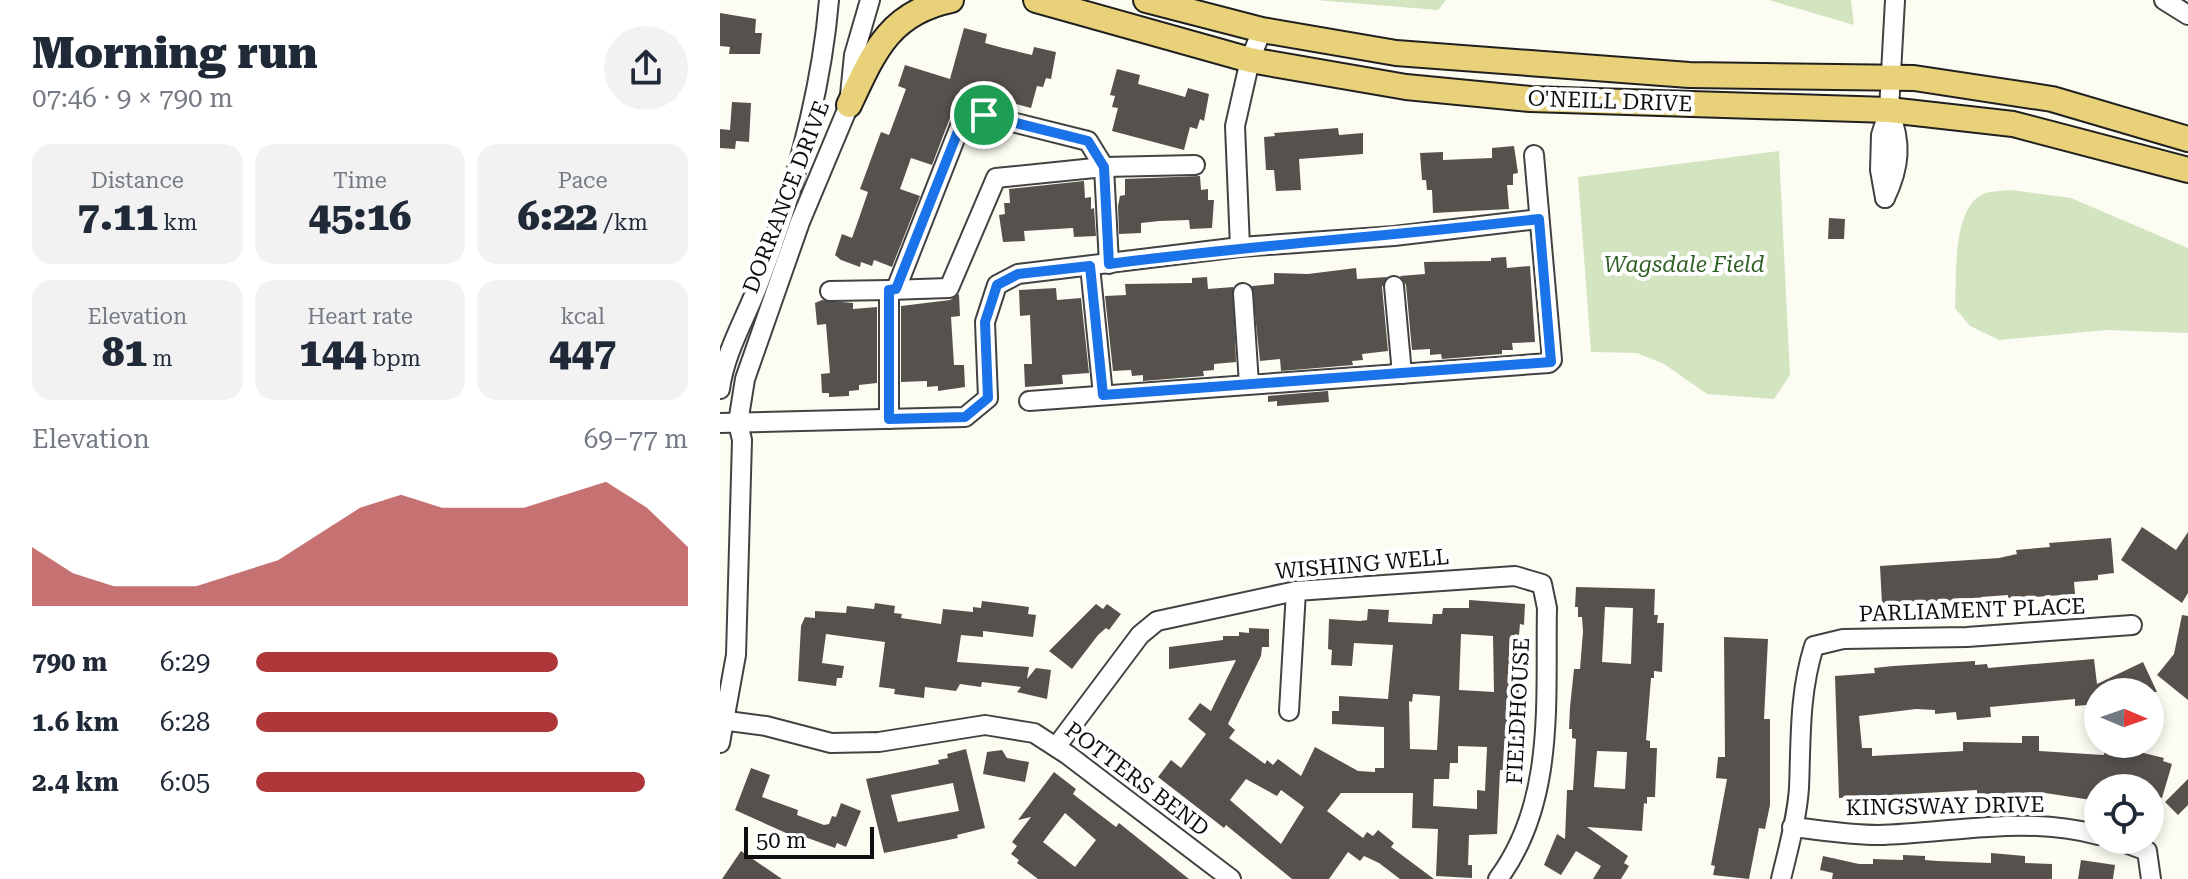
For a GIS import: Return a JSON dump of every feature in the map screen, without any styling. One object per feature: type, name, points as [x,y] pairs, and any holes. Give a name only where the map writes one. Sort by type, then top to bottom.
[{"type":"main road","points":[[849,105],[885,33],[925,5],[951,0]]},
{"type":"main road","name":"O'NEILL DRIVE","points":[[1036,0],[1250,60],[1406,87],[1530,99],[1889,110],[2013,124],[2188,170]]},
{"type":"main road","name":"O'NEILL DRIVE","points":[[1146,0],[1262,30],[1396,53],[1689,75],[1890,77],[2052,99],[2188,139]]},
{"type":"street","name":"DORRANCE DRIVE","points":[[720,389],[722,371],[761,279],[810,127],[825,51],[829,0]]},
{"type":"street","name":"DORRANCE DRIVE","points":[[720,743],[736,655],[741,570],[742,440],[729,423],[800,222],[849,105],[854,55],[870,0]]},
{"type":"street","points":[[1889,110],[1895,0]]},
{"type":"street","points":[[2164,0],[2188,15]]},
{"type":"street","points":[[1240,247],[1235,126],[1250,60],[1262,30]]},
{"type":"street","points":[[889,419],[893,289],[964,116],[984,115],[1088,141],[1104,167],[1100,265],[1103,395]]},
{"type":"street","points":[[1029,401],[1551,362],[1534,155]]},
{"type":"street","points":[[830,291],[949,288],[996,178],[1104,167],[1195,165]]},
{"type":"street","points":[[729,423],[965,417],[988,398],[985,322],[997,285],[1018,274],[1240,247],[1394,236],[1539,219]]},
{"type":"street","points":[[1394,286],[1402,374]]},
{"type":"street","points":[[1243,293],[1249,384]]},
{"type":"street","name":"WISHING WELL","points":[[1056,747],[1140,635],[1157,621],[1296,591],[1515,576],[1542,584]]},
{"type":"street","name":"FIELDHOUSE","points":[[1498,879],[1526,836],[1540,783],[1547,608],[1542,584]]},
{"type":"street","points":[[1289,711],[1296,591]]},
{"type":"street","name":"PARLIAMENT PLACE","points":[[1792,827],[1799,791],[1799,725],[1805,675],[1814,646],[1843,639],[1967,637],[2132,625]]},
{"type":"street","name":"POTTERS BEND","points":[[723,720],[831,743],[879,742],[985,725],[1034,733],[1231,879]]},
{"type":"street","name":"KINGSWAY DRIVE","points":[[1792,827],[1874,835],[1977,826],[2032,826],[2084,831]]},
{"type":"street","points":[[1781,879],[1792,827]]},
{"type":"street","points":[[2147,854],[2151,879]]},
{"type":"green space","points":[[1315,0],[1446,0],[1438,10]]},
{"type":"green space","points":[[1769,0],[1851,0],[1854,25]]},
{"type":"green space","name":"Wagsdale Field","points":[[1779,151],[1790,375],[1774,399],[1707,394],[1664,364],[1637,353],[1591,352],[1578,177]]},
{"type":"green space","points":[[2011,190],[2071,198],[2188,248],[2188,333],[2107,330],[1999,340],[1970,326],[1955,308],[1956,261],[1961,226],[1975,200],[1986,193]]},
{"type":"building","points":[[720,13],[756,19],[755,33],[762,33],[760,54],[729,54],[730,47],[720,46]]},
{"type":"building","points":[[964,28],[987,34],[985,43],[1003,48],[1032,55],[1034,47],[1056,52],[1051,79],[1046,78],[1043,87],[1037,86],[1031,108],[961,89],[932,165],[911,158],[900,189],[920,196],[892,267],[874,260],[872,266],[861,262],[860,267],[841,260],[835,255],[842,234],[852,238],[868,192],[860,189],[881,132],[889,135],[906,89],[898,86],[905,65],[950,79]]},
{"type":"building","points":[[1117,69],[1140,75],[1138,84],[1185,97],[1188,88],[1209,94],[1204,121],[1200,119],[1197,129],[1190,127],[1184,150],[1112,131],[1118,108],[1112,107],[1115,96],[1110,95]]},
{"type":"building","points":[[732,102],[751,103],[749,142],[736,141],[735,149],[720,148],[720,129],[730,130]]},
{"type":"building","points":[[1338,128],[1339,135],[1363,133],[1363,154],[1299,159],[1301,190],[1276,191],[1274,170],[1266,170],[1264,137],[1275,136],[1274,133]]},
{"type":"building","points":[[1514,146],[1518,173],[1513,174],[1513,185],[1507,185],[1509,209],[1433,213],[1432,190],[1427,190],[1426,180],[1422,180],[1420,153],[1443,152],[1443,160],[1492,158],[1492,148]]},
{"type":"building","points":[[1200,176],[1201,190],[1208,189],[1208,200],[1214,200],[1212,228],[1190,229],[1189,220],[1159,221],[1141,223],[1141,233],[1119,234],[1118,206],[1120,196],[1125,195],[1125,179]]},
{"type":"building","points":[[1084,181],[1085,198],[1091,197],[1091,209],[1094,208],[1096,236],[1074,237],[1073,228],[1024,231],[1025,241],[1003,242],[999,215],[1005,214],[1004,203],[1010,203],[1009,189]]},
{"type":"building","points":[[1829,218],[1845,219],[1844,239],[1828,239]]},
{"type":"building","points":[[1506,257],[1507,268],[1530,266],[1535,342],[1512,343],[1513,350],[1502,350],[1502,354],[1442,359],[1441,354],[1430,355],[1430,349],[1412,350],[1406,285],[1400,276],[1425,274],[1424,262],[1491,261],[1491,258]]},
{"type":"building","points":[[1356,268],[1357,279],[1387,277],[1382,287],[1388,351],[1362,354],[1363,360],[1352,361],[1353,365],[1281,371],[1280,359],[1260,361],[1252,286],[1274,284],[1274,273],[1308,274]]},
{"type":"building","points":[[1207,277],[1208,289],[1233,287],[1236,362],[1214,364],[1214,370],[1203,371],[1204,376],[1143,381],[1143,375],[1132,376],[1131,370],[1113,371],[1105,296],[1126,295],[1125,284],[1192,283],[1192,278]]},
{"type":"building","points":[[1056,288],[1057,300],[1081,298],[1089,373],[1062,375],[1063,384],[1025,387],[1024,364],[1032,364],[1030,315],[1020,316],[1019,290]]},
{"type":"building","points":[[959,294],[960,316],[951,317],[954,365],[964,365],[965,387],[938,391],[938,386],[927,387],[927,381],[901,382],[901,306],[950,300]]},
{"type":"building","points":[[822,300],[853,303],[853,309],[877,307],[877,383],[859,385],[859,390],[849,391],[849,396],[829,397],[829,393],[822,393],[821,374],[830,373],[826,324],[817,325],[815,303]]},
{"type":"building","points":[[1328,391],[1329,402],[1277,406],[1277,401],[1268,402],[1268,396]]},
{"type":"building","points":[[2142,527],[2176,550],[2188,532],[2188,593],[2182,603],[2121,560]]},
{"type":"building","points":[[2111,538],[2114,573],[2098,575],[2098,580],[2074,582],[2075,594],[2008,599],[2008,595],[1981,597],[1981,603],[1962,604],[1962,600],[1882,604],[1880,566],[1999,558],[2017,554],[2016,550],[2050,547],[2049,543]]},
{"type":"building","points":[[1576,587],[1655,589],[1654,615],[1658,615],[1657,623],[1664,623],[1662,672],[1654,671],[1654,678],[1651,678],[1646,740],[1650,741],[1650,748],[1657,748],[1655,797],[1647,797],[1647,804],[1644,803],[1642,831],[1587,827],[1628,856],[1624,863],[1629,866],[1621,879],[1593,879],[1601,866],[1576,851],[1561,875],[1544,865],[1557,834],[1565,839],[1567,790],[1573,790],[1576,739],[1572,738],[1572,729],[1569,729],[1570,707],[1574,669],[1580,669],[1583,632],[1582,617],[1578,617],[1578,607],[1575,607]],"holes":[[[1605,607],[1633,608],[1631,664],[1602,662]],[[1597,751],[1627,752],[1625,789],[1594,787]]]},
{"type":"building","points":[[1469,600],[1525,604],[1524,625],[1520,624],[1519,635],[1515,634],[1513,670],[1516,671],[1515,686],[1519,687],[1517,744],[1513,744],[1513,755],[1508,755],[1507,770],[1500,770],[1497,834],[1469,835],[1468,865],[1472,865],[1472,878],[1436,876],[1438,829],[1412,828],[1413,793],[1341,793],[1327,811],[1363,838],[1367,832],[1373,836],[1378,830],[1394,843],[1391,847],[1434,879],[1400,879],[1379,863],[1364,856],[1360,861],[1348,852],[1329,879],[1292,879],[1226,825],[1224,828],[1158,777],[1171,760],[1181,768],[1206,734],[1188,719],[1200,703],[1211,711],[1236,660],[1169,669],[1169,647],[1223,640],[1223,636],[1249,633],[1249,628],[1269,629],[1269,647],[1262,647],[1261,656],[1228,724],[1235,730],[1229,738],[1265,764],[1267,760],[1273,765],[1278,759],[1301,776],[1315,747],[1358,771],[1375,772],[1375,768],[1384,768],[1384,727],[1332,724],[1332,711],[1339,711],[1339,696],[1388,699],[1393,645],[1354,643],[1352,666],[1331,665],[1329,619],[1367,620],[1368,609],[1389,610],[1388,622],[1432,624],[1433,614],[1442,614],[1443,608],[1469,608]],"holes":[[[1461,634],[1493,636],[1494,692],[1459,690]],[[1413,694],[1440,696],[1437,750],[1410,749],[1409,701],[1412,702]],[[1458,746],[1487,747],[1485,791],[1477,790],[1477,809],[1433,806],[1434,779],[1449,779],[1450,763],[1458,763]],[[1246,779],[1277,796],[1281,790],[1304,807],[1281,844],[1230,800]]]},
{"type":"building","points":[[982,601],[1029,607],[1028,614],[1036,615],[1033,637],[983,631],[983,637],[961,635],[957,662],[1029,667],[1027,679],[1036,668],[1051,670],[1047,699],[1017,692],[1021,687],[982,682],[981,687],[960,684],[956,691],[925,687],[924,698],[894,694],[895,689],[879,687],[885,642],[826,634],[822,663],[844,666],[842,678],[837,678],[836,686],[798,681],[801,626],[805,617],[815,618],[815,611],[846,613],[847,606],[874,609],[875,603],[895,606],[894,613],[902,614],[901,618],[941,624],[943,609],[973,612],[973,607],[981,608]]},
{"type":"building","points":[[1096,604],[1103,609],[1107,604],[1121,614],[1109,630],[1106,628],[1098,635],[1072,669],[1049,651]]},
{"type":"building","points":[[2182,615],[2188,616],[2188,700],[2157,675],[2174,654]]},
{"type":"building","points":[[1724,637],[1768,639],[1764,719],[1770,719],[1770,805],[1765,829],[1759,828],[1749,879],[1713,875],[1715,866],[1711,865],[1727,779],[1716,778],[1718,757],[1725,757]]},
{"type":"building","points":[[2094,659],[2096,678],[2084,678],[2084,705],[2075,706],[2075,699],[1990,707],[1991,717],[1957,720],[1956,712],[1935,714],[1935,710],[1916,709],[1859,716],[1862,748],[1872,748],[1872,756],[1963,751],[1963,742],[2022,743],[2022,736],[2039,736],[2039,751],[2084,754],[2084,758],[2164,758],[2163,761],[2172,764],[2164,791],[2164,774],[2084,774],[2084,799],[2045,793],[1977,794],[1977,790],[1839,798],[1835,676],[1875,673],[1874,668],[1975,661],[1975,665],[1987,664],[1988,668]]},
{"type":"building","points":[[2143,662],[2150,678],[2110,678]]},
{"type":"building","points":[[966,749],[985,828],[957,835],[958,838],[884,853],[866,779],[939,764],[938,760],[948,758],[947,754]],"holes":[[[953,783],[959,811],[898,822],[891,795]]]},
{"type":"building","points":[[1002,750],[1007,758],[1029,762],[1025,782],[983,774],[987,752]]},
{"type":"building","points":[[751,768],[770,775],[762,797],[798,810],[797,815],[824,825],[829,824],[832,816],[836,817],[841,803],[861,811],[846,847],[837,843],[835,848],[805,837],[804,841],[735,810]]},
{"type":"building","points":[[1054,772],[1076,789],[1073,794],[1116,827],[1119,823],[1189,879],[1038,879],[1017,863],[1019,860],[1011,854],[1017,846],[1012,842],[1031,817],[1018,820]],"holes":[[[1065,813],[1096,840],[1075,867],[1043,842]]]},
{"type":"building","points":[[2188,779],[2188,805],[2178,815],[2165,802]]},
{"type":"building","points":[[741,851],[782,879],[722,879]]},
{"type":"building","points":[[1991,853],[2025,856],[2025,863],[2052,864],[2052,879],[1832,879],[1833,873],[1820,870],[1823,856],[1859,864],[1873,864],[1873,859],[1903,860],[1903,855],[1925,856],[1925,860],[1991,863]]},
{"type":"building","points":[[2081,860],[2115,865],[2113,879],[2078,879]]},
{"type":"route","points":[[984,115],[1088,141],[1104,167],[1109,264],[1240,247],[1394,236],[1539,219],[1552,360],[1549,363],[1103,395],[1090,266],[1018,274],[997,285],[985,322],[988,398],[965,417],[889,419],[889,290],[896,289],[964,116],[984,115]]}]
